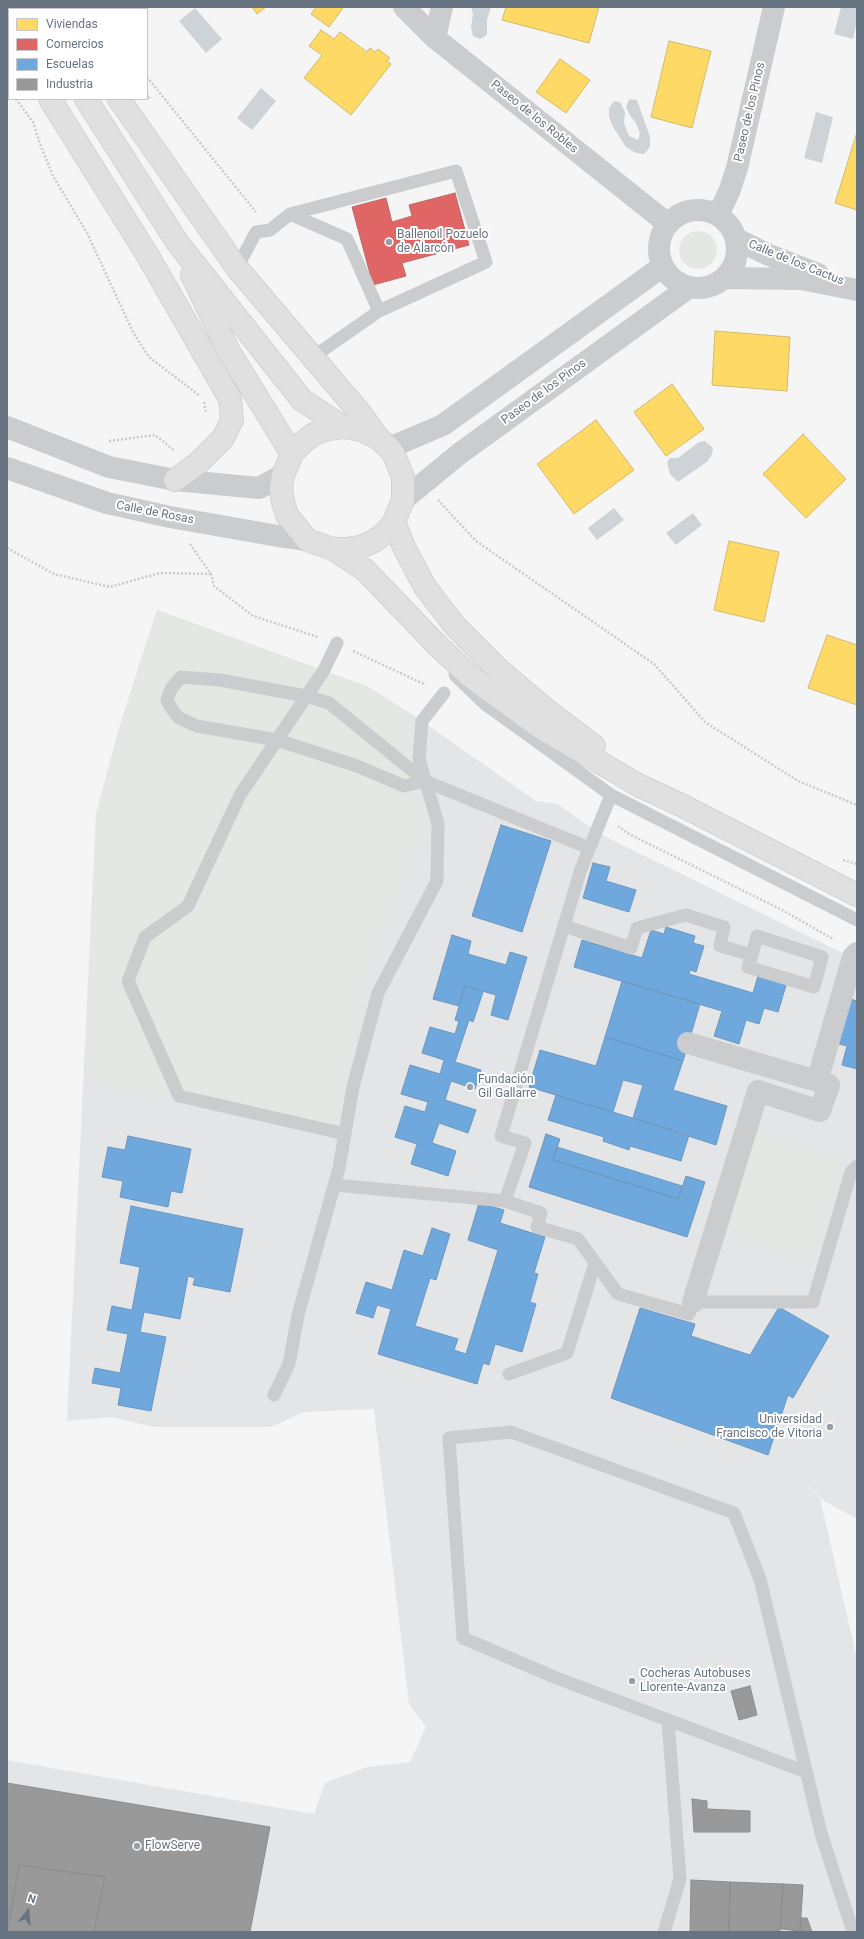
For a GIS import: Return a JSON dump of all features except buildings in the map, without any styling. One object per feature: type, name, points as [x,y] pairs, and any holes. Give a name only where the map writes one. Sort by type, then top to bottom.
[{"type":"street","name":"Paseo de los Robles","points":[[404,7],[435,38],[668,224]]},
{"type":"street","points":[[435,38],[442,7]]},
{"type":"street","name":"Paseo de los Pinos","points":[[718,215],[729,192],[737,168],[774,7]]},
{"type":"street","points":[[51,100],[148,256],[230,399],[232,420],[223,438],[197,464],[175,480]]},
{"type":"street","points":[[87,100],[177,242],[302,400],[343,427]]},
{"type":"street","points":[[120,100],[237,268],[361,414],[383,443],[394,455],[403,477],[403,500],[394,522],[374,541],[347,549],[333,548],[307,540],[287,515],[283,502],[281,488],[283,475],[292,454],[302,442],[314,434],[328,429],[343,427],[361,430],[383,443],[443,425],[662,266]]},
{"type":"street","points":[[691,211],[705,211],[718,215],[731,228],[736,239],[737,260],[726,278],[720,283],[704,288],[688,288],[671,278],[662,266],[659,252],[661,237],[668,224],[678,215],[691,211]]},
{"type":"street","name":"Calle de los Cactus","points":[[736,239],[769,255],[857,288]]},
{"type":"street","points":[[177,242],[228,350],[292,454]]},
{"type":"street","name":"Calle de los Cactus","points":[[726,278],[802,279],[857,288]]},
{"type":"street","name":"Paseo de los Pinos","points":[[403,500],[459,454],[688,288]]},
{"type":"street","points":[[7,428],[109,467],[175,480],[260,488],[283,475]]},
{"type":"street","name":"Calle de Rosas","points":[[7,468],[106,503],[170,517],[307,540]]},
{"type":"street","points":[[394,522],[404,547],[425,587],[455,626],[481,654],[544,708],[590,743],[681,805]]},
{"type":"street","points":[[333,548],[370,575],[436,644],[470,676],[540,728],[632,782],[681,805],[857,895]]},
{"type":"street","points":[[816,1081],[853,957],[857,953]]},
{"type":"street","points":[[688,1043],[767,1060],[829,1085],[820,1111],[754,1090]]},
{"type":"street","points":[[692,1302],[754,1090],[767,1060]]},
{"type":"lane","points":[[237,268],[256,232],[270,230],[290,214],[456,171],[486,262],[379,311],[313,357]]},
{"type":"lane","points":[[290,214],[347,239],[379,311]]},
{"type":"lane","points":[[337,643],[324,670],[240,795],[188,906],[145,937],[128,981],[179,1096],[345,1134]]},
{"type":"lane","points":[[436,644],[456,678],[485,704],[611,795],[857,920]]},
{"type":"lane","points":[[425,781],[404,786],[357,766],[277,740],[197,726],[179,718],[167,700],[170,689],[181,677],[220,680],[306,696],[329,703],[425,781],[589,848]]},
{"type":"lane","points":[[274,1395],[289,1364],[298,1315],[335,1185],[353,1087],[378,993],[437,881],[438,824],[418,759],[422,721],[444,693]]},
{"type":"lane","points":[[505,1201],[524,1143],[501,1136],[581,869],[602,814],[611,795]]},
{"type":"lane","points":[[564,926],[631,948],[637,928],[686,914],[724,927],[720,946],[752,955]]},
{"type":"lane","points":[[757,936],[822,957],[814,987],[748,967],[752,955],[757,936]]},
{"type":"lane","points":[[335,1185],[505,1201],[541,1213],[537,1227],[578,1239],[618,1294],[689,1314],[692,1302],[813,1302],[851,1172],[857,1166]]},
{"type":"lane","points":[[509,1374],[567,1353],[595,1263]]},
{"type":"lane","points":[[806,1772],[554,1677],[463,1638],[449,1438],[511,1432],[734,1513],[760,1579],[821,1833],[853,1932]]},
{"type":"lane","points":[[664,1932],[680,1879],[668,1720]]},
{"type":"path","points":[[148,78],[270,230]]},
{"type":"path","points":[[17,100],[33,122],[53,176],[87,233],[133,332],[149,357],[196,392]]},
{"type":"path","points":[[105,441],[155,435],[180,455],[175,480]]},
{"type":"path","points":[[422,484],[476,541],[654,664],[705,722],[798,781],[857,805]]},
{"type":"path","points":[[170,517],[211,574],[214,586],[253,616],[337,643],[444,693]]},
{"type":"path","points":[[7,548],[54,574],[110,587],[160,573],[211,574]]},
{"type":"path","points":[[602,814],[629,834],[782,910],[857,953]]},
{"type":"shaded area","points":[[471,7],[491,7],[487,20],[487,35],[480,39],[473,36],[471,27],[473,14]]},
{"type":"shaded area","points":[[841,7],[857,7],[857,21],[853,39],[834,34]]},
{"type":"shaded area","points":[[195,8],[222,39],[206,53],[179,21]]},
{"type":"shaded area","points":[[261,88],[276,101],[252,130],[237,118]]},
{"type":"shaded area","points":[[629,99],[637,100],[650,137],[650,147],[644,154],[636,153],[626,147],[613,127],[609,117],[609,108],[614,101],[620,102],[625,112],[624,123],[629,136],[638,140],[640,134],[636,123],[626,107]]},
{"type":"shaded area","points":[[816,112],[833,117],[822,163],[804,158]]},
{"type":"shaded area","points":[[694,231],[702,231],[712,236],[716,243],[716,257],[712,264],[702,269],[694,269],[684,264],[682,261],[679,254],[679,246],[684,236],[687,234]]},
{"type":"shaded area","points":[[705,441],[713,448],[712,454],[708,461],[678,482],[670,474],[667,462],[670,458],[678,458],[699,442]]},
{"type":"shaded area","points":[[614,508],[624,520],[597,540],[588,528]]},
{"type":"shaded area","points":[[693,513],[702,525],[676,545],[666,533]]},
{"type":"shaded area","name":"Fundación Gil Gallarre","points":[[157,610],[369,687],[422,721],[536,801],[557,804],[604,836],[857,960],[857,1519],[826,1502],[793,1474],[820,1498],[857,1659],[857,1932],[7,1932],[7,1760],[314,1814],[325,1783],[367,1767],[410,1762],[426,1727],[409,1704],[374,1409],[304,1412],[271,1427],[153,1427],[112,1417],[67,1421],[96,814],[118,731]]},
{"type":"shaded area","points":[[157,610],[369,687],[410,714],[416,843],[367,958],[330,1138],[85,1077],[96,814]]},
{"type":"shaded area","points":[[756,1133],[840,1160],[809,1257],[725,1231]]},
{"type":"place","name":"Ballenoil Pozuelo de Alarcón","points":[[389,242]]},
{"type":"place","name":"Fundación Gil Gallarre","points":[[470,1087]]},
{"type":"place","name":"Universidad Francisco de Vitoria","points":[[830,1427]]},
{"type":"place","name":"Cocheras Autobuses Llorente-Avanza","points":[[632,1681]]},
{"type":"place","name":"FlowServe","points":[[137,1846]]}]
